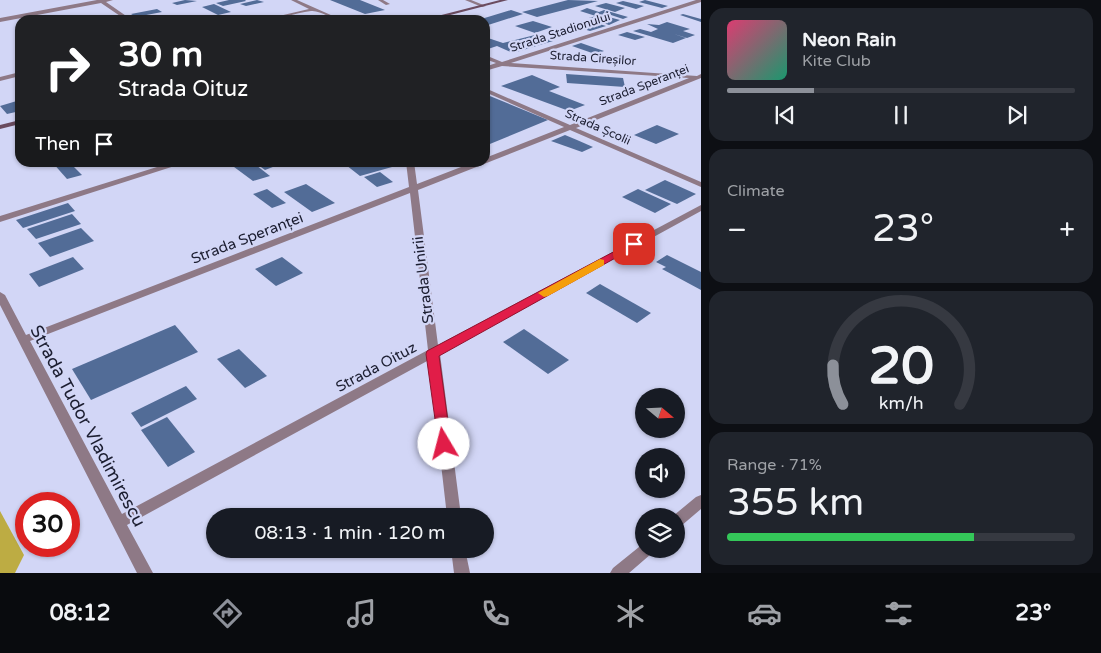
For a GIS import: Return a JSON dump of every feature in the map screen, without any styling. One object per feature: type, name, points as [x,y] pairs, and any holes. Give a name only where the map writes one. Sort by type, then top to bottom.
[{"type":"main road","points":[[446,15],[506,0]]},
{"type":"main road","points":[[0,127],[15,123]]},
{"type":"street","points":[[26,15],[111,0]]},
{"type":"street","points":[[293,0],[328,15]]},
{"type":"street","name":"Strada Stadionului","points":[[490,68],[701,0]]},
{"type":"street","points":[[100,1],[121,15]]},
{"type":"street","points":[[287,15],[314,9]]},
{"type":"street","points":[[0,20],[15,17]]},
{"type":"street","name":"Strada Cireșilor","points":[[490,59],[502,64],[701,77]]},
{"type":"street","points":[[0,78],[15,75]]},
{"type":"street","name":"Strada Speranței","points":[[490,160],[701,77]]},
{"type":"street","name":"Strada Școlii","points":[[490,92],[701,185]]},
{"type":"street","points":[[0,219],[167,167]]},
{"type":"street","name":"Strada Unirii","points":[[411,167],[432,354],[453,508]]},
{"type":"street","name":"Strada Speranței","points":[[23,340],[471,167]]},
{"type":"street","name":"Strada Oituz","points":[[118,523],[701,208]]},
{"type":"street","name":"Strada Tudor Vladimirescu","points":[[0,296],[145,573]]},
{"type":"street","points":[[685,514],[701,501]]},
{"type":"street","points":[[460,558],[462,573]]},
{"type":"street","points":[[618,573],[636,558]]},
{"type":"lane","points":[[380,0],[388,4]]},
{"type":"lane","points":[[467,0],[484,6]]},
{"type":"shaded area","points":[[0,511],[15,538],[15,557],[23,557],[15,573],[0,573]]},
{"type":"building","points":[[185,0],[197,1],[177,5],[172,3]]},
{"type":"building","points":[[229,0],[246,1],[223,6],[216,3]]},
{"type":"building","points":[[257,0],[264,2],[246,6],[240,4]]},
{"type":"building","points":[[330,0],[360,0],[385,10],[365,14]]},
{"type":"building","points":[[568,0],[598,1],[537,17],[522,12]]},
{"type":"building","points":[[645,0],[668,6],[662,8],[639,2]]},
{"type":"building","points":[[623,1],[644,6],[636,9],[616,3]]},
{"type":"building","points":[[606,3],[625,8],[615,12],[595,6]]},
{"type":"building","points":[[214,4],[231,12],[218,15],[202,7]]},
{"type":"building","points":[[587,8],[599,12],[604,10],[628,17],[623,19],[608,14],[599,17],[580,11]]},
{"type":"building","points":[[157,9],[162,12],[146,15],[131,14]]},
{"type":"building","points":[[511,10],[523,14],[490,24],[490,16]]},
{"type":"building","points":[[683,14],[701,19],[701,22],[680,15]]},
{"type":"building","points":[[596,16],[620,20],[609,25],[589,18]]},
{"type":"building","points":[[587,20],[606,26],[590,31],[570,25]]},
{"type":"building","points":[[533,21],[552,27],[535,33],[515,26]]},
{"type":"building","points":[[667,22],[690,29],[683,31],[695,35],[687,38],[674,34],[686,38],[673,43],[633,31],[640,29],[651,32],[658,29],[647,24],[659,25]]},
{"type":"building","points":[[627,32],[645,37],[635,40],[618,35]]},
{"type":"building","points":[[535,35],[553,41],[513,53],[497,46],[490,48],[490,39],[503,43]]},
{"type":"building","points":[[581,43],[604,51],[595,54],[572,46]]},
{"type":"building","points":[[566,74],[623,78],[625,87],[567,83]]},
{"type":"building","points":[[532,75],[560,87],[549,91],[585,105],[569,111],[501,86]]},
{"type":"building","points":[[490,96],[548,120],[490,144]]},
{"type":"building","points":[[15,102],[15,112],[7,114],[0,106]]},
{"type":"building","points":[[657,125],[679,134],[656,144],[634,135]]},
{"type":"building","points":[[565,135],[593,147],[582,152],[551,141]]},
{"type":"building","points":[[56,167],[74,167],[82,175],[67,179]]},
{"type":"building","points":[[234,167],[258,167],[270,176],[253,181]]},
{"type":"building","points":[[261,167],[273,167],[265,170]]},
{"type":"building","points":[[349,167],[392,167],[360,176]]},
{"type":"building","points":[[380,172],[393,182],[377,187],[364,177]]},
{"type":"building","points":[[665,180],[696,194],[677,204],[645,190]]},
{"type":"building","points":[[306,184],[335,203],[312,212],[284,192]]},
{"type":"building","points":[[267,189],[286,203],[272,208],[253,194]]},
{"type":"building","points":[[638,189],[671,204],[655,213],[622,197]]},
{"type":"building","points":[[68,203],[75,211],[23,228],[16,220]]},
{"type":"building","points":[[72,214],[81,224],[36,239],[27,229]]},
{"type":"building","points":[[81,228],[94,241],[50,257],[38,243]]},
{"type":"building","points":[[667,255],[701,272],[701,290],[662,269],[666,267],[656,262]]},
{"type":"building","points":[[73,257],[84,269],[39,287],[29,274]]},
{"type":"building","points":[[282,257],[303,273],[276,286],[255,269]]},
{"type":"building","points":[[600,284],[651,313],[637,323],[586,293]]},
{"type":"building","points":[[175,325],[198,352],[91,400],[72,369]]},
{"type":"building","points":[[524,329],[569,360],[548,374],[503,342]]},
{"type":"building","points":[[239,349],[267,376],[245,388],[217,359]]},
{"type":"building","points":[[186,386],[197,399],[141,427],[131,413]]},
{"type":"building","points":[[167,417],[195,452],[168,467],[141,430]]},
{"type":"slow traffic","points":[[544,293],[600,263]]},
{"type":"route","points":[[444,444],[432,354],[634,244]]}]
